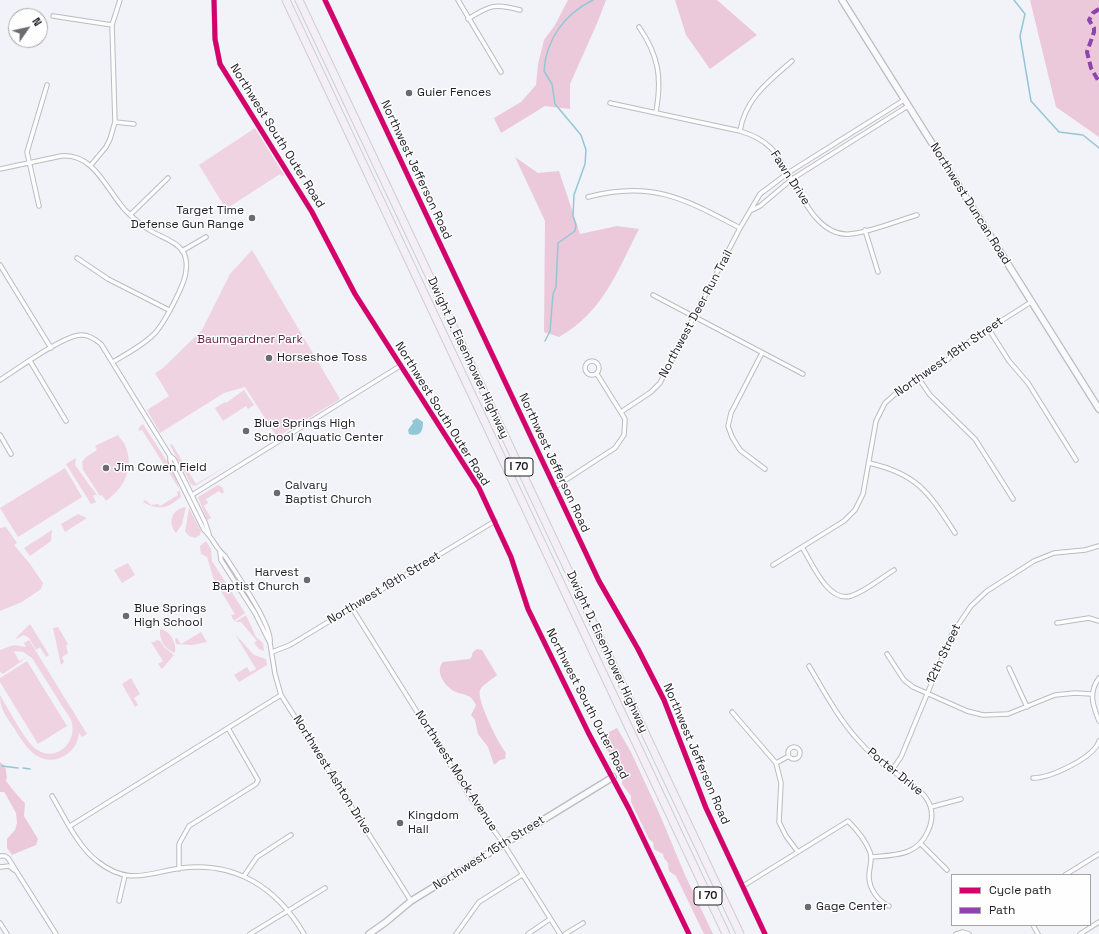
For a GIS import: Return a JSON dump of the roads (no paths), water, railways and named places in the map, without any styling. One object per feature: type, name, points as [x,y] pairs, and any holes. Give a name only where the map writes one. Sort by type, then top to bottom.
[{"type":"highway","name":"Dwight D. Eisenhower Highway","points":[[286,0],[726,934]]},
{"type":"highway","name":"Dwight D. Eisenhower Highway","points":[[299,0],[740,934]]},
{"type":"street","points":[[91,165],[106,147],[115,122],[112,25],[120,0]]},
{"type":"street","name":"Northwest South Outer Road","points":[[214,0],[215,39],[220,64],[312,212],[355,294],[479,488],[511,558],[528,609],[689,934]]},
{"type":"street","name":"Northwest Jefferson Road","points":[[325,0],[599,581],[638,649],[664,700],[695,781],[765,934]]},
{"type":"street","points":[[458,0],[501,72]]},
{"type":"street","name":"Northwest Duncan Road","points":[[842,0],[1099,409]]},
{"type":"street","points":[[468,18],[490,6],[502,5],[520,10]]},
{"type":"street","points":[[53,16],[112,25]]},
{"type":"street","points":[[640,27],[651,46],[659,74],[660,93],[656,112]]},
{"type":"street","points":[[740,131],[742,118],[755,96],[792,61]]},
{"type":"street","points":[[40,206],[27,152],[28,144],[48,85]]},
{"type":"street","name":"Northwest Deer Run Trail","points":[[621,412],[651,392],[660,383],[740,228],[752,210],[754,202],[760,194],[788,173],[904,100]]},
{"type":"street","name":"Fawn Drive","points":[[610,104],[656,112],[740,131],[755,136],[771,147],[815,218],[827,228],[835,232],[850,234],[918,215]]},
{"type":"street","name":"Northwest Deer Run Trail","points":[[752,210],[760,206],[792,179],[908,106]]},
{"type":"street","points":[[115,122],[134,124]]},
{"type":"street","points":[[843,138],[848,144]]},
{"type":"street","points":[[0,169],[70,155],[79,158],[91,165],[130,215],[151,231],[169,240],[182,251],[186,260],[185,279],[165,320],[153,335],[113,362]]},
{"type":"street","points":[[130,215],[168,178]]},
{"type":"street","points":[[588,197],[619,191],[640,190],[660,192],[696,205],[740,228]]},
{"type":"street","points":[[865,230],[878,272]]},
{"type":"street","points":[[182,251],[206,237]]},
{"type":"street","points":[[77,258],[108,279],[169,310]]},
{"type":"street","points":[[0,265],[51,348]]},
{"type":"street","points":[[653,295],[803,374]]},
{"type":"street","name":"Northwest 18th Street","points":[[773,565],[844,521],[855,510],[863,494],[876,421],[883,407],[894,395],[946,361],[988,328],[1031,302]]},
{"type":"street","points":[[988,328],[1009,361],[1028,383],[1076,460]]},
{"type":"street","name":"Northwest Ashton Drive","points":[[0,380],[51,348],[75,335],[90,336],[101,344],[170,456],[174,459],[208,528],[209,534]]},
{"type":"street","points":[[762,353],[731,413],[728,426],[732,437],[740,450],[765,469]]},
{"type":"street","points":[[30,361],[66,421]]},
{"type":"street","points":[[593,361],[598,363],[600,370],[597,374],[592,376],[586,372],[585,368],[589,362],[593,361]]},
{"type":"street","points":[[192,495],[400,366]]},
{"type":"street","points":[[555,487],[614,448],[620,441],[625,428],[625,419],[597,374]]},
{"type":"street","points":[[919,379],[930,395],[975,439],[1013,498]]},
{"type":"street","points":[[0,435],[11,454]]},
{"type":"street","name":"Northwest Ashton Drive","points":[[170,456],[170,461],[202,526],[209,534],[220,552],[225,556],[260,613],[271,638],[270,643],[275,674],[282,695],[411,901]]},
{"type":"street","points":[[869,463],[898,471],[918,483],[934,502],[955,533]]},
{"type":"street","name":"Northwest 19th Street","points":[[272,652],[290,645],[495,521]]},
{"type":"street","name":"12th Street","points":[[892,770],[901,756],[952,634],[964,614],[978,598],[1034,561],[1054,553],[1085,550],[1099,546]]},
{"type":"street","points":[[802,547],[827,587],[838,595],[850,596],[894,570]]},
{"type":"street","name":"Northwest Mock Avenue","points":[[352,608],[474,803],[503,843],[560,934]]},
{"type":"street","points":[[1057,623],[1089,618],[1099,620]]},
{"type":"street","points":[[886,654],[904,680],[913,688],[983,715],[1001,715],[1027,707],[1055,695],[1075,693],[1091,694]]},
{"type":"street","name":"Porter Drive","points":[[809,666],[851,733],[874,756],[920,790],[930,807],[930,829],[921,844]]},
{"type":"street","points":[[1009,668],[1027,707]]},
{"type":"street","points":[[1099,678],[1091,694],[1092,702],[1099,721]]},
{"type":"street","points":[[70,826],[282,695]]},
{"type":"street","points":[[732,712],[776,763],[781,783],[779,822],[786,836],[798,852]]},
{"type":"street","points":[[179,869],[179,844],[189,826],[256,784],[258,780],[228,728]]},
{"type":"street","points":[[1033,778],[1042,777],[1084,759],[1095,750],[1099,741]]},
{"type":"street","points":[[776,763],[789,756]]},
{"type":"street","name":"Northwest 15th Street","points":[[369,934],[411,901],[612,777]]},
{"type":"street","points":[[52,796],[86,851],[96,861],[125,875],[150,876],[179,869],[202,867],[218,869],[244,876],[263,886],[282,902],[306,934]]},
{"type":"street","points":[[930,807],[961,799]]},
{"type":"street","points":[[743,886],[848,821],[867,845],[871,857],[868,876],[871,887],[879,900],[889,906]]},
{"type":"street","points":[[244,876],[257,857],[291,836]]},
{"type":"street","points":[[871,857],[907,853],[921,844],[947,870]]},
{"type":"street","points":[[1067,874],[1099,854]]},
{"type":"street","points":[[0,856],[5,856],[8,858],[56,934]]},
{"type":"street","points":[[0,867],[10,866],[15,870]]},
{"type":"street","points":[[119,902],[125,875]]},
{"type":"street","points":[[456,934],[479,902],[522,875]]},
{"type":"street","points":[[250,934],[325,888]]},
{"type":"street","points":[[528,934],[550,918]]},
{"type":"street","points":[[1080,934],[1099,922]]},
{"type":"street","points":[[0,923],[7,934]]},
{"type":"street","points":[[565,934],[584,923]]},
{"type":"street","points":[[956,934],[963,932],[970,934]]},
{"type":"water","points":[[417,418],[423,422],[420,433],[416,435],[409,434],[408,430],[413,423],[412,421]]},
{"type":"waterway","points":[[545,341],[550,331],[553,294],[556,287],[558,243],[575,231],[576,225],[573,216],[574,195],[585,164],[586,150],[581,135],[555,104],[552,84],[544,71],[545,60],[548,49],[558,29],[565,20],[593,0]]},
{"type":"waterway","points":[[1014,0],[1025,14],[1020,36],[1031,101],[1059,132],[1083,135],[1099,148]]},
{"type":"waterway","points":[[2,766],[18,768]]},
{"type":"waterway","points":[[23,768],[30,769]]},
{"type":"place","name":"Guier Fences","points":[[409,93]]},
{"type":"place","name":"Target Time Defense Gun Range","points":[[252,218]]},
{"type":"place","name":"Horseshoe Toss","points":[[269,358]]},
{"type":"place","name":"Blue Springs High School Aquatic Center","points":[[246,431]]},
{"type":"place","name":"Jim Cowen Field","points":[[106,468]]},
{"type":"place","name":"Calvary Baptist Church","points":[[277,493]]},
{"type":"place","name":"Harvest Baptist Church","points":[[307,580]]},
{"type":"place","name":"Blue Springs High School","points":[[126,616]]},
{"type":"place","name":"Kingdom Hall","points":[[400,823]]},
{"type":"place","name":"Gage Center","points":[[808,907]]},
{"type":"park label","name":"Baumgardner Park","points":[[250,340]]}]
